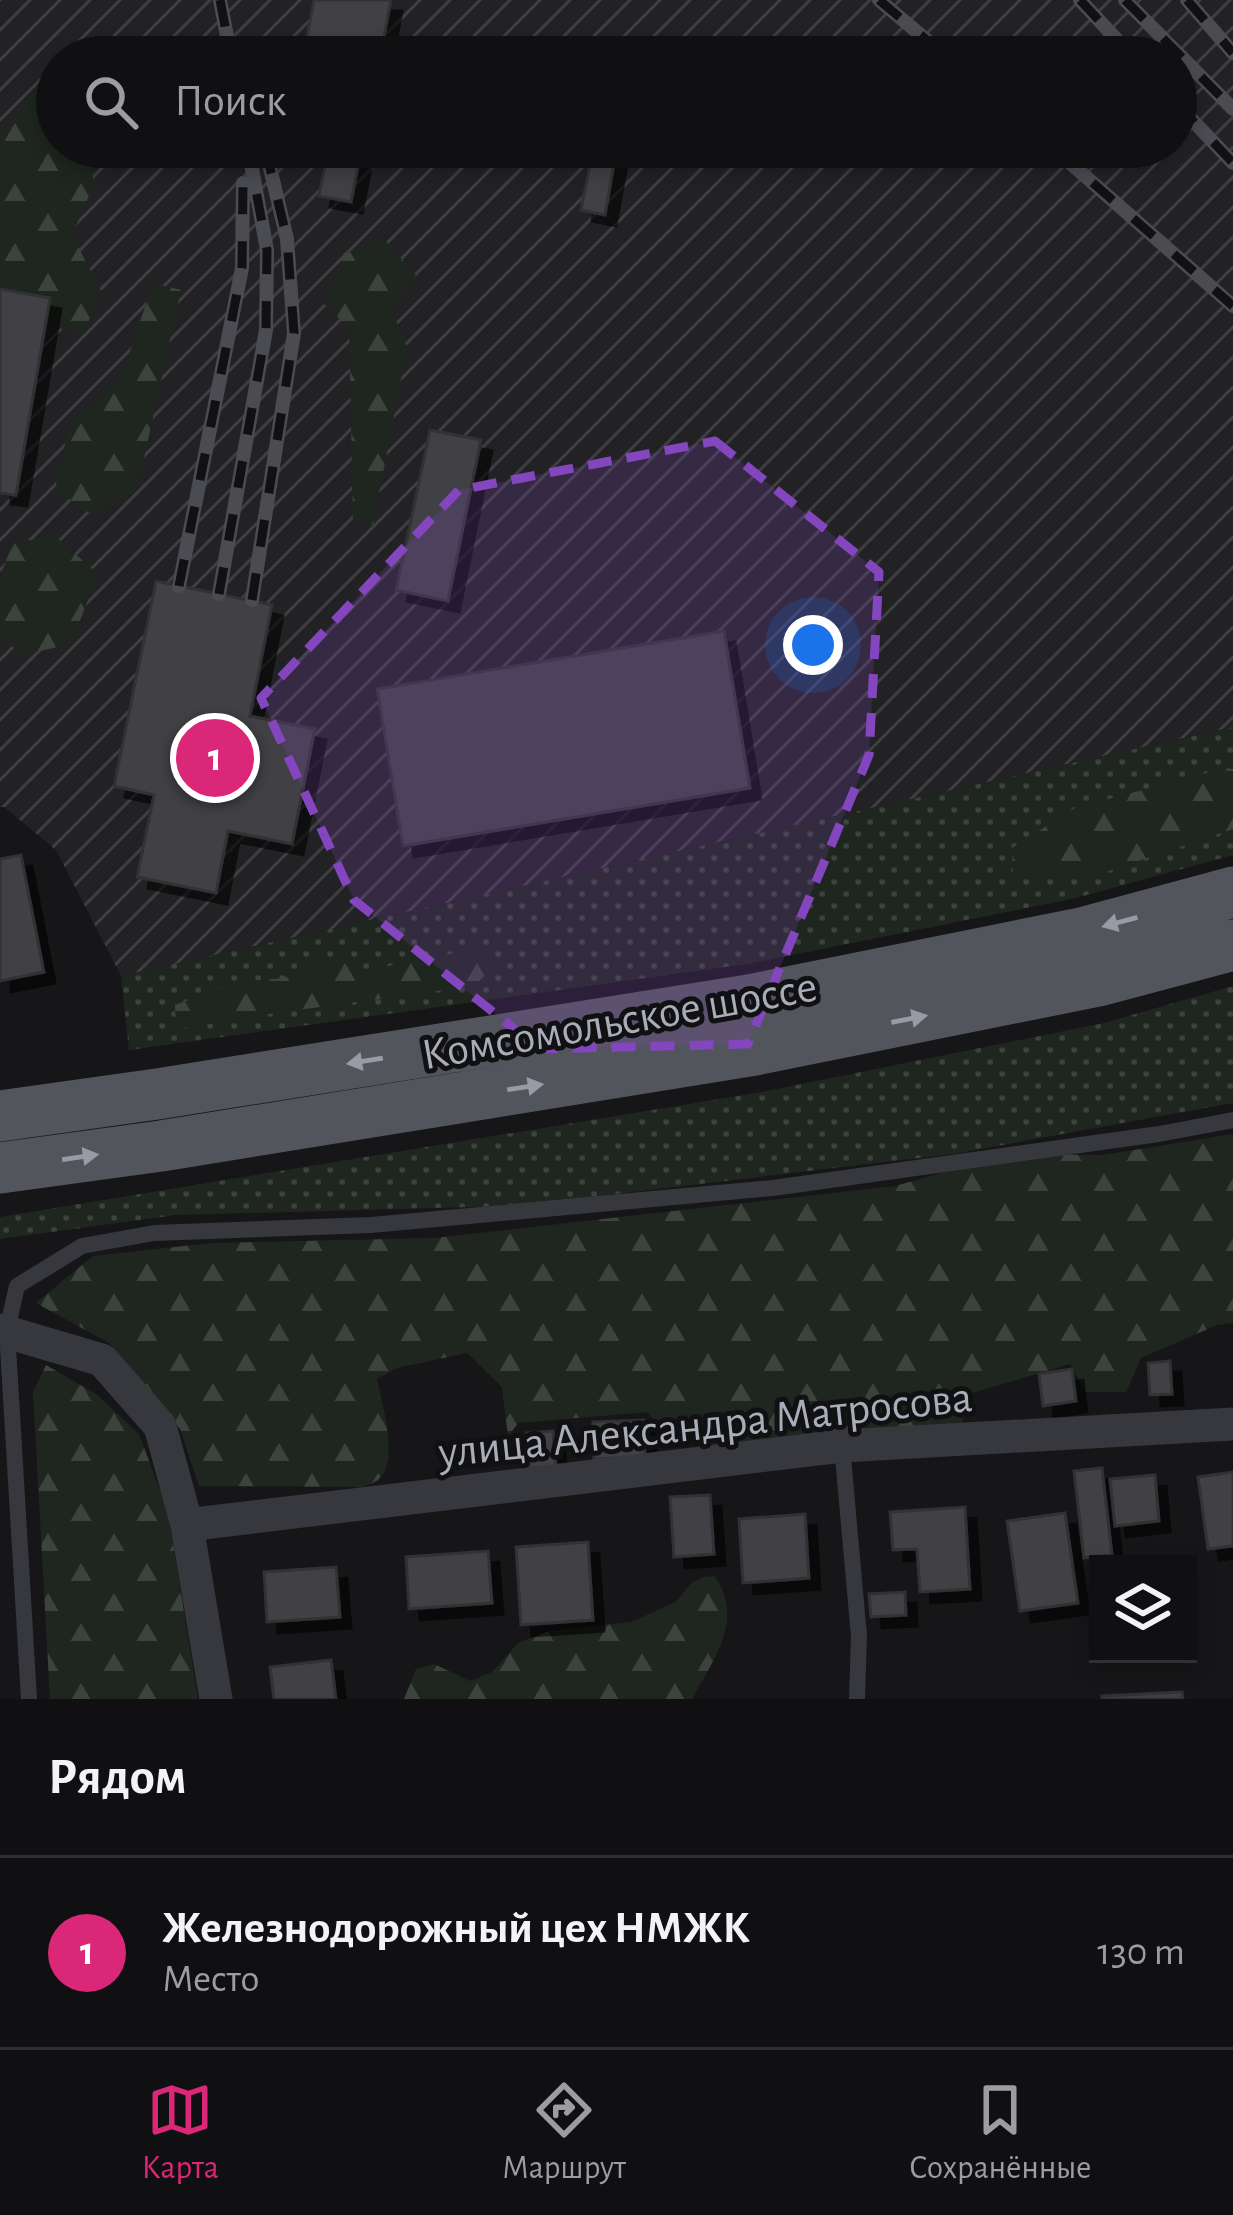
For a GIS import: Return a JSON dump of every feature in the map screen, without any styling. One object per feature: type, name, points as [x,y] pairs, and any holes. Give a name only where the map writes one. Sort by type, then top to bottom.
[{"type":"main road","name":"Комсомольское шоссе","points":[[0,1115],[749,1000],[1081,933],[1233,892]]},
{"type":"main road","name":"Комсомольское шоссе","points":[[0,1168],[755,1050],[1098,981],[1233,945]]},
{"type":"street","points":[[4,1330],[102,1360],[160,1426],[188,1526],[216,1699]]},
{"type":"street","name":"улица Александра Матросова","points":[[188,1526],[842,1446],[1233,1424]]},
{"type":"lane","points":[[29,1699],[4,1330],[17,1286],[82,1246],[154,1233],[371,1225],[773,1188],[1233,1120]]},
{"type":"lane","points":[[842,1446],[860,1636],[856,1699]]},
{"type":"highlighted area","points":[[715,441],[879,572],[869,755],[748,1044],[539,1049],[354,900],[261,698],[459,490]]},
{"type":"shaded area","points":[[0,0],[1233,0],[1233,727],[121,976],[56,850],[0,807]]},
{"type":"green space","points":[[34,88],[36,168],[91,168],[94,184],[72,235],[101,291],[83,334],[0,314],[0,137]]},
{"type":"green space","points":[[384,239],[416,275],[393,313],[407,348],[373,525],[353,519],[349,328],[323,303],[344,253]]},
{"type":"green space","points":[[153,283],[181,290],[137,490],[91,514],[55,489],[69,426],[122,375]]},
{"type":"green space","points":[[56,537],[98,574],[71,644],[22,655],[0,636],[0,577],[13,542]]},
{"type":"green space","points":[[1233,727],[1233,855],[1076,898],[747,964],[129,1050],[121,976]]},
{"type":"green space","points":[[1233,769],[1233,829],[1097,875],[1013,873],[1012,848],[1075,808]]},
{"type":"green space","points":[[476,949],[493,969],[473,986],[176,1030],[175,1005],[237,982],[284,978],[307,964],[337,960],[368,970]]},
{"type":"green space","points":[[1233,986],[1233,1103],[953,1154],[514,1206],[176,1215],[0,1239],[0,1217],[762,1092],[1104,1023]]},
{"type":"green space","points":[[1233,1134],[1233,1323],[1217,1325],[1141,1358],[1126,1392],[1085,1392],[1070,1364],[972,1393],[962,1424],[747,1448],[692,1442],[661,1430],[648,1412],[518,1423],[508,1437],[502,1387],[467,1353],[397,1368],[377,1379],[389,1445],[386,1469],[374,1483],[362,1487],[199,1486],[180,1429],[109,1343],[36,1303],[93,1256],[211,1243],[434,1238],[895,1186],[1010,1154],[1103,1155]]},
{"type":"green space","points":[[46,1365],[96,1394],[139,1434],[168,1512],[198,1699],[50,1699],[33,1392]]},
{"type":"green space","points":[[714,1576],[723,1591],[727,1623],[717,1654],[692,1699],[404,1699],[416,1669],[434,1664],[470,1681],[492,1672],[518,1643],[550,1631],[631,1622],[676,1602],[691,1583]]},
{"type":"building","points":[[314,0],[391,0],[384,36],[307,36]]},
{"type":"building","points":[[325,168],[358,168],[351,202],[319,196]]},
{"type":"building","points":[[589,168],[613,168],[605,215],[581,210]]},
{"type":"building","points":[[0,289],[50,298],[16,495],[0,493]]},
{"type":"building","points":[[430,430],[481,440],[448,601],[396,590]]},
{"type":"building","points":[[156,581],[272,605],[250,716],[315,729],[292,844],[228,831],[216,893],[137,877],[154,795],[114,786]]},
{"type":"building","points":[[724,631],[750,788],[403,846],[377,689]]},
{"type":"building","points":[[21,855],[44,972],[0,981],[0,859]]},
{"type":"building","points":[[1170,1361],[1172,1394],[1150,1395],[1148,1363]]},
{"type":"building","points":[[1072,1369],[1076,1401],[1043,1406],[1039,1374]]},
{"type":"building","points":[[644,1420],[645,1457],[594,1459],[593,1422]]},
{"type":"building","points":[[553,1431],[556,1467],[529,1468],[527,1433]]},
{"type":"building","points":[[1102,1468],[1112,1555],[1084,1558],[1074,1471]]},
{"type":"building","points":[[1233,1472],[1233,1546],[1208,1549],[1198,1477]]},
{"type":"building","points":[[1155,1475],[1159,1521],[1115,1526],[1110,1479]]},
{"type":"building","points":[[710,1495],[714,1554],[674,1557],[670,1497]]},
{"type":"building","points":[[965,1507],[970,1589],[920,1592],[917,1549],[893,1550],[890,1512]]},
{"type":"building","points":[[1065,1513],[1078,1603],[1020,1611],[1007,1521]]},
{"type":"building","points":[[805,1514],[809,1578],[743,1583],[739,1519]]},
{"type":"building","points":[[588,1542],[593,1620],[521,1625],[516,1547]]},
{"type":"building","points":[[488,1551],[492,1603],[409,1609],[406,1557]]},
{"type":"building","points":[[336,1567],[340,1617],[267,1622],[264,1572]]},
{"type":"building","points":[[905,1592],[906,1615],[871,1617],[869,1594]]},
{"type":"building","points":[[331,1660],[336,1699],[274,1699],[270,1667]]},
{"type":"building","points":[[1182,1692],[1183,1699],[1102,1699],[1102,1696]]},
{"type":"railway","points":[[220,0],[227,36]]},
{"type":"railway","points":[[879,0],[922,36]]},
{"type":"railway","points":[[1080,0],[1113,36]]},
{"type":"railway","points":[[1125,0],[1161,36]]},
{"type":"railway","points":[[1187,0],[1233,53]]},
{"type":"railway","points":[[1197,73],[1233,109]]},
{"type":"railway","points":[[1197,125],[1233,163]]},
{"type":"railway","points":[[219,594],[266,330],[267,250],[252,168]]},
{"type":"railway","points":[[252,600],[294,333],[287,239],[270,168]]},
{"type":"railway","points":[[1076,168],[1233,306]]},
{"type":"railway","points":[[179,586],[242,268],[243,183]]},
{"type":"place","name":"Железнодорожный цех НМЖК","points":[[215,758]]}]
